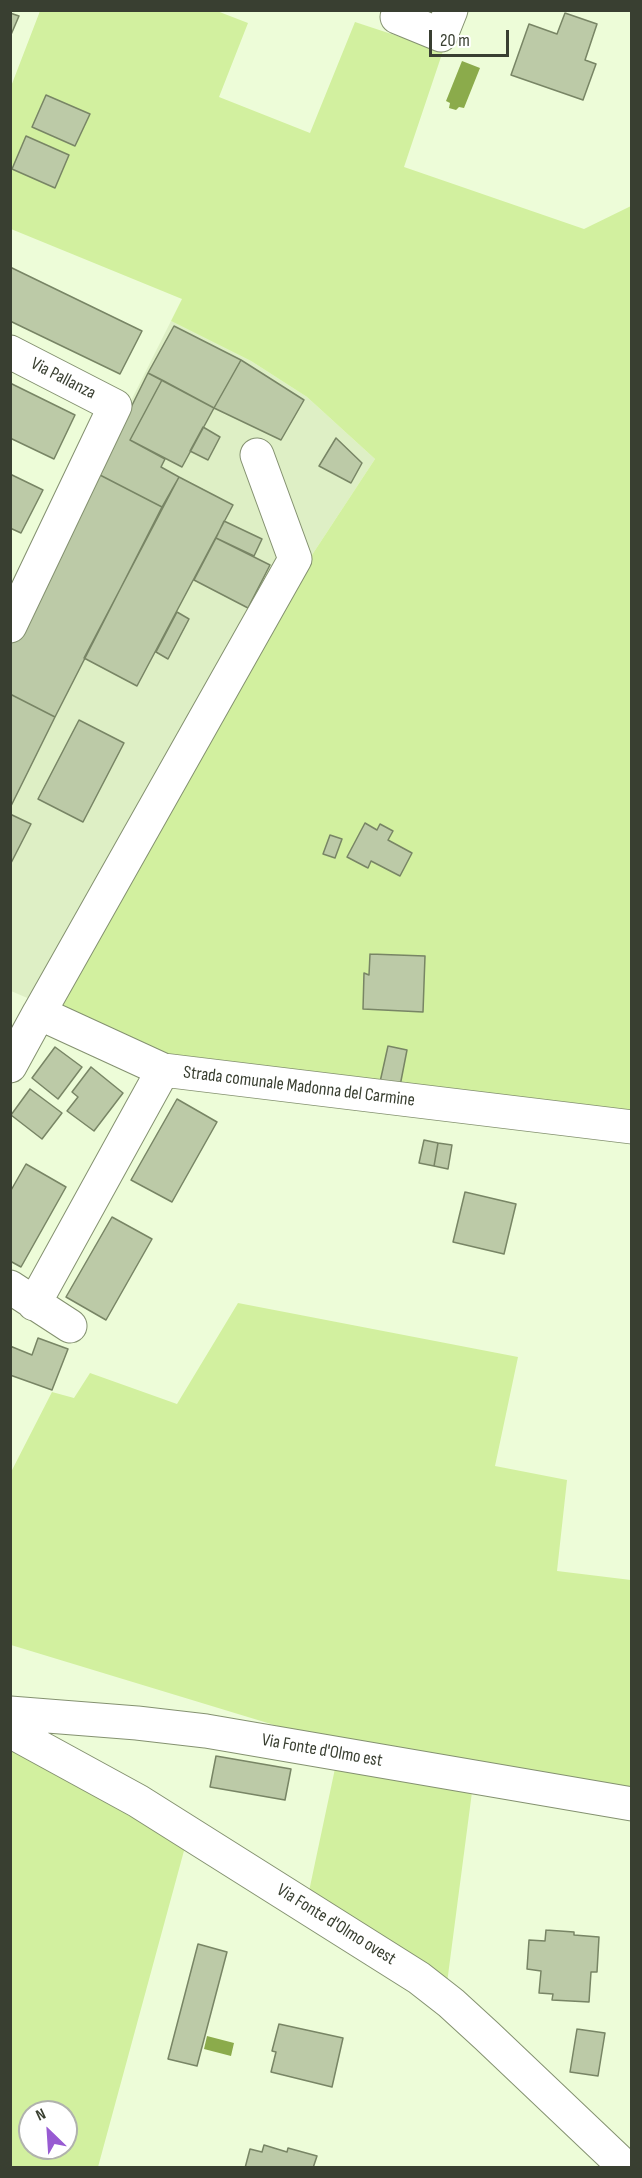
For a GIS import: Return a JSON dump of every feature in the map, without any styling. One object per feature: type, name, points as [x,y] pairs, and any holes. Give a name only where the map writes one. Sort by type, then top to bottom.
[{"type":"street","points":[[400,10],[397,17],[441,35],[451,10]]},
{"type":"street","name":"Via Pallanza","points":[[10,352],[112,413],[25,570]]},
{"type":"street","points":[[10,1066],[295,559],[257,455]]},
{"type":"street","points":[[10,626],[25,570]]},
{"type":"street","name":"Strada comunale Madonna del Carmine","points":[[39,1012],[163,1070],[632,1127]]},
{"type":"street","points":[[70,1326],[22,1296],[163,1070]]},
{"type":"street","name":"Via Fonte d'Olmo est","points":[[10,1713],[137,1722],[198,1730],[632,1804]]},
{"type":"street","name":"Via Fonte d'Olmo ovest","points":[[10,1731],[130,1796],[419,1978],[466,2016],[626,2168]]},
{"type":"shaded area","points":[[40,11],[217,11],[248,23],[219,97],[310,133],[355,22],[443,51],[404,167],[584,229],[631,206],[631,1118],[166,1063],[51,1012],[308,561],[375,459],[307,397],[251,361],[171,321],[182,299],[11,229],[10,89]]},
{"type":"shaded area","points":[[462,61],[480,68],[464,108],[459,107],[456,110],[449,108],[450,103],[446,101]]},
{"type":"shaded area","points":[[171,321],[251,361],[307,397],[375,459],[308,561],[53,1009],[11,991],[10,642]]},
{"type":"shaded area","points":[[238,1303],[518,1357],[495,1466],[567,1480],[557,1571],[631,1580],[631,1795],[475,1769],[447,1983],[308,1896],[340,1745],[11,1645],[10,1474],[52,1392],[74,1398],[90,1373],[177,1404]]},
{"type":"shaded area","points":[[10,1749],[185,1847],[98,2167],[11,2167]]},
{"type":"shaded area","points":[[207,2036],[234,2043],[231,2056],[204,2049]]},
{"type":"building","points":[[10,13],[19,16],[10,37]]},
{"type":"building","points":[[565,13],[597,24],[585,60],[596,64],[583,100],[511,75],[529,24],[557,34]]},
{"type":"building","points":[[46,95],[90,114],[75,146],[32,127]]},
{"type":"building","points":[[26,136],[69,155],[55,188],[12,169]]},
{"type":"building","points":[[10,267],[142,331],[120,374],[10,321]]},
{"type":"building","points":[[174,326],[241,360],[214,408],[148,373]]},
{"type":"building","points":[[241,360],[304,400],[281,440],[214,408]]},
{"type":"building","points":[[148,373],[162,380],[130,440],[165,459],[161,467],[179,477],[162,507],[98,474]]},
{"type":"building","points":[[162,380],[214,408],[182,467],[130,440]]},
{"type":"building","points":[[10,383],[75,415],[54,459],[10,438]]},
{"type":"building","points":[[203,427],[220,437],[208,460],[190,451]]},
{"type":"building","points":[[336,438],[362,463],[351,483],[319,466]]},
{"type":"building","points":[[10,474],[43,490],[21,533],[10,528]]},
{"type":"building","points":[[98,474],[162,507],[55,717],[10,694],[10,644]]},
{"type":"building","points":[[179,477],[233,505],[137,686],[84,658]]},
{"type":"building","points":[[224,521],[262,539],[254,556],[216,538]]},
{"type":"building","points":[[216,538],[270,565],[248,608],[194,580]]},
{"type":"building","points":[[177,612],[189,619],[168,659],[156,652]]},
{"type":"building","points":[[10,694],[55,717],[10,808]]},
{"type":"building","points":[[79,720],[124,743],[83,822],[38,799]]},
{"type":"building","points":[[10,814],[31,824],[10,865]]},
{"type":"building","points":[[365,823],[377,830],[380,824],[393,831],[388,840],[412,853],[400,876],[371,861],[368,868],[347,857]]},
{"type":"building","points":[[330,835],[342,839],[335,858],[323,854]]},
{"type":"building","points":[[370,954],[425,956],[423,1012],[363,1009],[364,973],[369,975]]},
{"type":"building","points":[[388,1046],[407,1050],[400,1086],[380,1082]]},
{"type":"building","points":[[55,1047],[82,1067],[58,1099],[32,1078]]},
{"type":"building","points":[[91,1067],[123,1093],[94,1131],[67,1111],[78,1097],[72,1092]]},
{"type":"building","points":[[30,1089],[62,1113],[42,1139],[11,1115]]},
{"type":"building","points":[[177,1099],[217,1122],[172,1202],[131,1180]]},
{"type":"building","points":[[424,1140],[438,1143],[434,1166],[419,1163]]},
{"type":"building","points":[[438,1143],[452,1145],[448,1169],[434,1166]]},
{"type":"building","points":[[26,1164],[66,1187],[21,1267],[10,1261],[10,1192]]},
{"type":"building","points":[[465,1192],[516,1204],[504,1254],[453,1242]]},
{"type":"building","points":[[112,1217],[152,1239],[106,1320],[66,1297]]},
{"type":"building","points":[[38,1338],[68,1349],[52,1390],[10,1375],[10,1346],[32,1355]]},
{"type":"building","points":[[216,1756],[291,1769],[285,1800],[210,1787]]},
{"type":"building","points":[[546,1930],[599,1937],[597,1972],[591,1972],[589,2002],[552,2000],[553,1994],[539,1993],[541,1971],[527,1969],[529,1940],[545,1941]]},
{"type":"building","points":[[198,1944],[227,1952],[197,2066],[168,2059]]},
{"type":"building","points":[[279,2024],[343,2038],[332,2087],[271,2072],[276,2052],[272,2051]]},
{"type":"building","points":[[577,2029],[605,2033],[598,2076],[570,2072]]},
{"type":"building","points":[[264,2145],[287,2152],[288,2148],[317,2156],[313,2168],[245,2168],[250,2149],[262,2152]]}]
